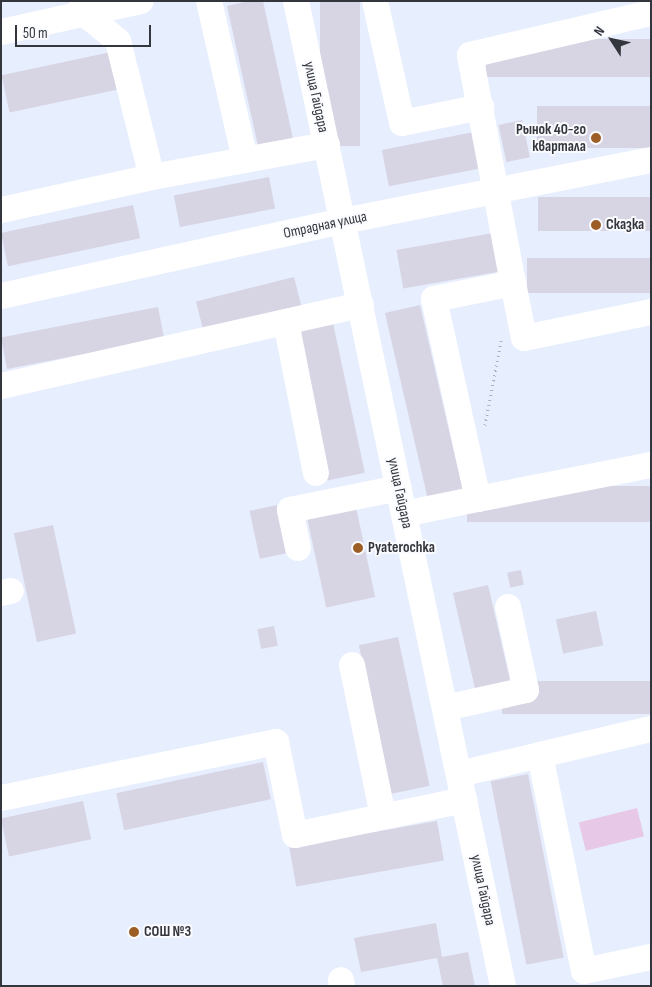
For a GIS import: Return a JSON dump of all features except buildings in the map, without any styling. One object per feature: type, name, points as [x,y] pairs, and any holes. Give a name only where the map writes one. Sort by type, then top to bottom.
[{"type":"street","points":[[1,32],[83,7],[140,1]]},
{"type":"street","points":[[208,1],[245,160]]},
{"type":"street","name":"улица Гайдара","points":[[296,1],[503,986]]},
{"type":"street","points":[[375,1],[402,123],[481,107]]},
{"type":"street","points":[[83,7],[118,41],[152,177]]},
{"type":"street","points":[[651,13],[470,55],[524,338],[651,312]]},
{"type":"street","points":[[1,210],[152,177],[326,145]]},
{"type":"street","name":"Отрадная улица","points":[[1,296],[343,221],[651,160]]},
{"type":"street","points":[[478,499],[434,299],[513,283]]},
{"type":"street","points":[[1,386],[361,306]]},
{"type":"street","points":[[286,322],[316,474]]},
{"type":"street","points":[[404,514],[651,465]]},
{"type":"street","points":[[298,548],[290,510],[399,488]]},
{"type":"street","points":[[445,708],[526,690],[508,607]]},
{"type":"street","points":[[352,665],[383,816]]},
{"type":"street","points":[[459,774],[651,729]]},
{"type":"street","points":[[1,798],[276,742],[295,835],[464,800]]},
{"type":"street","points":[[540,755],[584,970],[651,957]]},
{"type":"path","points":[[483,433],[502,340]]},
{"type":"shaded area","points":[[637,808],[644,836],[586,851],[579,823]]},
{"type":"place","name":"Рынок 40-го квартала","points":[[596,138]]},
{"type":"place","name":"Сказка","points":[[596,225]]},
{"type":"place","name":"Pyaterochka","points":[[358,548]]},
{"type":"place","name":"СОШ №3","points":[[134,932]]}]
